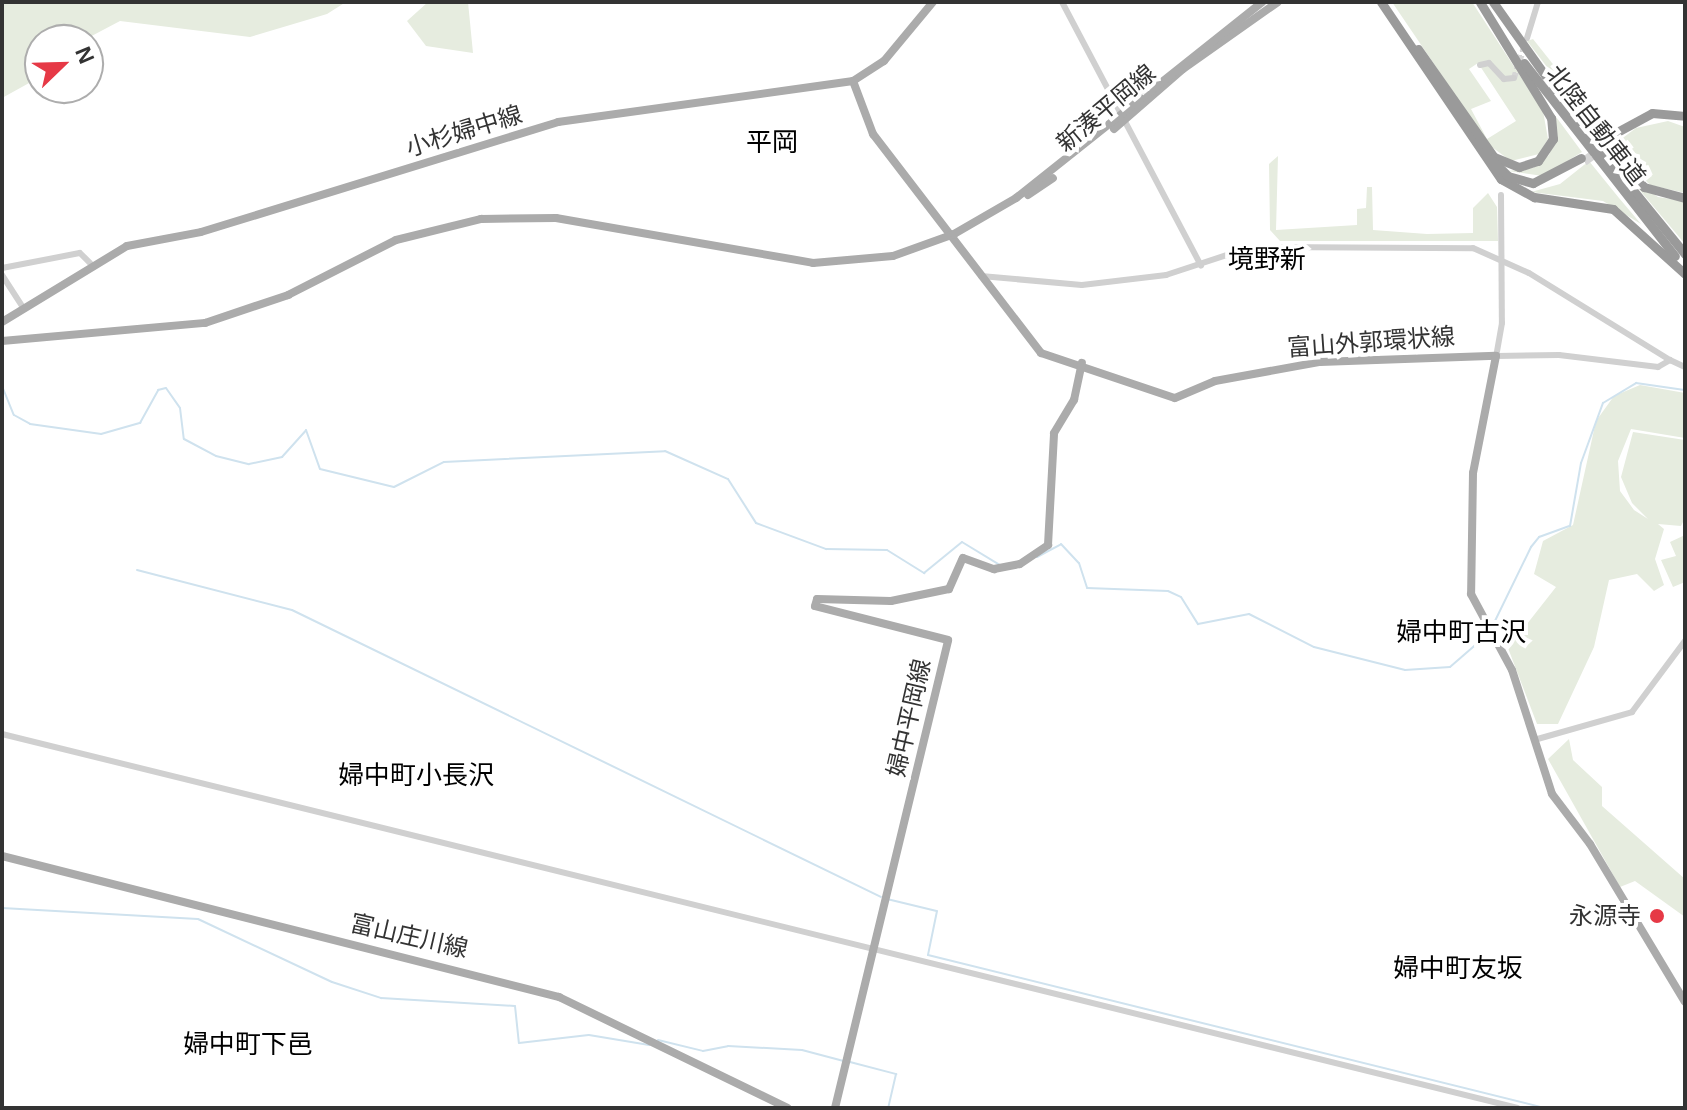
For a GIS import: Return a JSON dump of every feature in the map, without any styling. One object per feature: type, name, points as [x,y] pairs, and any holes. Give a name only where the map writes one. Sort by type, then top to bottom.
[{"type":"highway","points":[[1381,2],[1495,174],[1526,195],[1613,209],[1685,274]]},
{"type":"highway","points":[[1388,2],[1502,172],[1527,182],[1552,178],[1583,160],[1538,187],[1516,185],[1495,174]]},
{"type":"highway","points":[[1481,2],[1548,112],[1554,132],[1544,157],[1526,167],[1506,165],[1481,143]]},
{"type":"highway","name":"北陸自動車道","points":[[1481,2],[1557,109],[1685,267]]},
{"type":"highway","name":"北陸自動車道","points":[[1493,2],[1551,86],[1685,254]]},
{"type":"highway","points":[[1551,86],[1638,182],[1665,197],[1685,198]]},
{"type":"highway","points":[[1608,140],[1649,119],[1685,119]]},
{"type":"main road","name":"小杉婦中線","points":[[2,322],[90,263],[143,241],[201,232],[558,122],[853,81],[884,61],[933,2]]},
{"type":"main road","name":"新湊平岡線","points":[[1123,118],[1178,63],[1262,2]]},
{"type":"main road","name":"新湊平岡線","points":[[954,234],[1038,190],[1123,118],[1278,2]]},
{"type":"main road","points":[[2,341],[205,323],[288,295],[396,240],[483,218],[556,218],[813,263],[878,259],[954,234],[873,134],[853,81]]},
{"type":"main road","name":"富山外郭環状線","points":[[954,234],[1031,347],[1175,398],[1238,375],[1320,362],[1496,356]]},
{"type":"main road","points":[[1496,356],[1473,473],[1469,577],[1475,604],[1512,670],[1552,794],[1590,844],[1685,1002]]},
{"type":"main road","name":"婦中平岡線","points":[[835,1108],[877,948],[948,640],[815,606],[817,599],[891,601],[949,589],[963,558],[994,569],[1020,564],[1048,545],[1054,433],[1074,400],[1082,363]]},
{"type":"main road","name":"富山庄川線","points":[[2,856],[544,992],[788,1108]]},
{"type":"street","points":[[1062,2],[1201,266]]},
{"type":"street","points":[[1527,38],[1538,2]]},
{"type":"street","points":[[1480,65],[1489,63],[1504,79],[1514,78]]},
{"type":"street","points":[[1501,195],[1496,356],[1559,355],[1658,367],[1670,360]]},
{"type":"street","points":[[981,276],[1082,285],[1201,266],[1265,246],[1457,247],[1501,258],[1685,367]]},
{"type":"street","points":[[2,268],[80,253],[90,263]]},
{"type":"street","points":[[2,275],[22,306]]},
{"type":"street","points":[[1533,741],[1632,712],[1685,641]]},
{"type":"street","points":[[2,734],[1518,1108]]},
{"type":"shaded area","points":[[2,2],[346,2],[327,14],[250,37],[120,21],[104,29],[104,24],[24,24],[24,86],[2,98]]},
{"type":"shaded area","points":[[428,2],[468,2],[473,53],[426,46],[407,21]]},
{"type":"shaded area","points":[[1392,2],[1472,2],[1543,111],[1548,139],[1539,154],[1511,161],[1489,145]],"holes":[[[1478,63],[1516,121],[1487,139],[1471,109],[1491,101],[1469,69]]]},
{"type":"shaded area","points":[[1533,39],[1591,112],[1587,119],[1527,41]]},
{"type":"shaded area","points":[[1548,106],[1582,152],[1543,176],[1508,171],[1533,168],[1549,155],[1556,137]]},
{"type":"shaded area","points":[[1668,121],[1685,127],[1685,193],[1650,185],[1612,146],[1636,128]]},
{"type":"shaded area","points":[[1278,156],[1276,230],[1357,225],[1357,209],[1366,208],[1367,187],[1372,187],[1373,230],[1427,234],[1473,233],[1473,208],[1488,193],[1497,207],[1498,241],[1280,241],[1270,230],[1269,164]]},
{"type":"shaded area","points":[[1589,161],[1641,224],[1603,201],[1531,192],[1560,184]]},
{"type":"shaded area","points":[[1627,175],[1658,197],[1685,201],[1685,244]]},
{"type":"shaded area","points":[[1640,385],[1685,393],[1685,438],[1631,429],[1618,461],[1620,491],[1634,510],[1648,519],[1632,503],[1621,477],[1633,432],[1685,440],[1685,518],[1681,526],[1658,524],[1664,529],[1655,559],[1664,585],[1654,591],[1637,574],[1609,580],[1594,647],[1558,724],[1537,724],[1508,648],[1556,587],[1534,574],[1543,541],[1573,525],[1596,421],[1614,396]]},
{"type":"shaded area","points":[[1685,535],[1685,582],[1673,587],[1661,560],[1676,556],[1670,542]]},
{"type":"shaded area","points":[[1569,739],[1573,760],[1602,787],[1602,806],[1685,879],[1685,917],[1635,881],[1620,887],[1548,759]]},
{"type":"waterway","points":[[1493,625],[1531,547],[1539,537],[1570,526],[1581,463],[1603,403],[1636,383],[1685,390]]},
{"type":"waterway","points":[[2,386],[14,415],[30,424],[101,434],[140,423],[158,390],[166,388],[180,408],[184,439],[216,456],[249,464],[282,457],[306,430],[320,469],[394,487],[444,462],[665,451],[728,479],[756,523],[826,549],[887,550],[924,573],[962,542],[1000,565]]},
{"type":"waterway","points":[[1037,557],[1061,544],[1079,563],[1087,588],[1168,591],[1181,597],[1198,624],[1249,614],[1314,647],[1405,670],[1450,667],[1488,634]]},
{"type":"waterway","points":[[137,570],[292,610],[881,897]]},
{"type":"waterway","points":[[887,899],[937,911],[928,955],[1545,1108]]},
{"type":"waterway","points":[[2,908],[198,919],[332,982],[381,998],[515,1006],[519,1043],[589,1035],[649,1045]]},
{"type":"waterway","points":[[658,1040],[703,1051],[728,1046],[802,1050],[844,1061]]},
{"type":"waterway","points":[[850,1062],[896,1074],[888,1108]]},
{"type":"tunnel","points":[[1514,78],[1525,45]]},
{"type":"tunnel","points":[[1584,161],[1610,142]]},
{"type":"place","name":"永源寺","points":[[1657,916]]},
{"type":"district","name":"平岡","points":[[772,143]]},
{"type":"district","name":"境野新","points":[[1267,260]]},
{"type":"district","name":"婦中町古沢","points":[[1461,633]]},
{"type":"district","name":"婦中町小長沢","points":[[416,776]]},
{"type":"district","name":"婦中町友坂","points":[[1458,969]]},
{"type":"district","name":"婦中町下邑","points":[[248,1045]]}]
